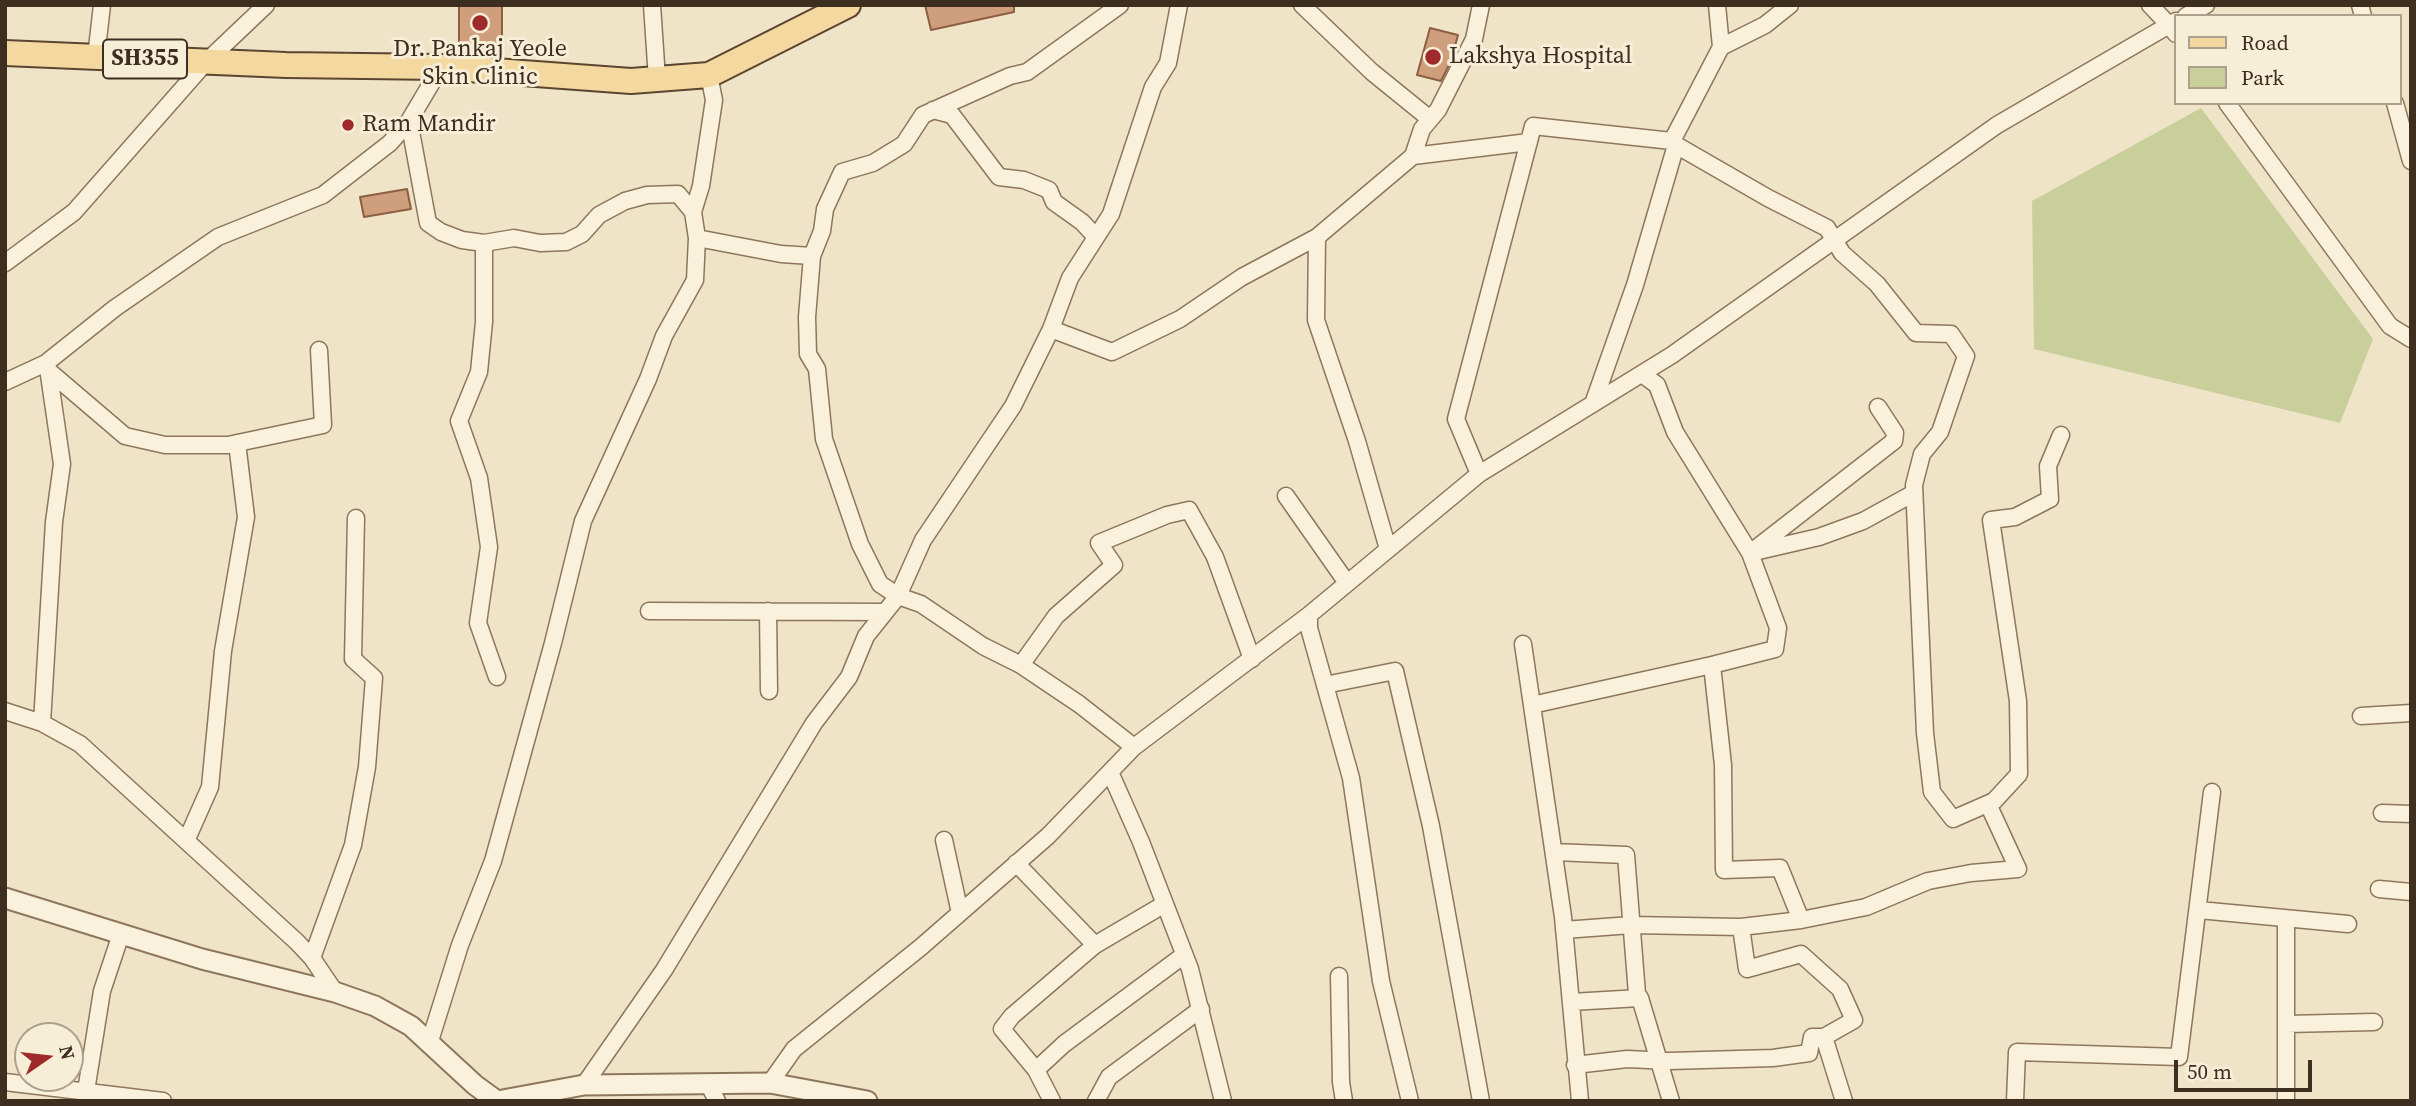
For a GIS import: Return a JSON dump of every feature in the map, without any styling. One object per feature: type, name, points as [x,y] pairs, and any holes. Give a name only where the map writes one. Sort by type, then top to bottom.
[{"type":"main road","name":"SH355","points":[[5,54],[441,67],[631,81],[709,75],[848,5]]},
{"type":"street","points":[[96,57],[102,5]]},
{"type":"street","points":[[5,264],[74,212],[206,62],[266,5]]},
{"type":"street","points":[[652,5],[657,79]]},
{"type":"street","points":[[1120,5],[1027,72],[923,115],[904,144],[873,163],[842,172],[825,209],[822,231],[812,256],[807,317],[808,354],[817,369],[824,439],[860,544],[880,584],[898,596],[921,604],[983,646],[1021,665],[1079,704],[1135,747]]},
{"type":"street","points":[[584,1085],[664,970],[780,775],[849,677],[866,636],[898,596],[923,540],[1013,405],[1051,329],[1070,278],[1111,214],[1153,87],[1168,63],[1180,5]]},
{"type":"street","points":[[1302,5],[1372,72],[1430,119]]},
{"type":"street","points":[[1051,329],[1112,352],[1180,319],[1242,277],[1319,236],[1413,156],[1422,128],[1430,119],[1474,39],[1481,5]]},
{"type":"street","points":[[1593,404],[1635,285],[1674,143],[1721,47],[1717,5]]},
{"type":"street","points":[[1721,47],[1765,25],[1790,5]]},
{"type":"street","points":[[770,1083],[793,1049],[960,913],[1016,863],[1135,747],[1309,615],[1479,474],[1642,374],[1835,242],[1997,125],[2174,27],[2150,5]]},
{"type":"street","points":[[2190,14],[2206,5]]},
{"type":"street","points":[[5,382],[48,367],[115,308],[218,237],[323,195],[390,143],[409,121],[441,67]]},
{"type":"street","points":[[430,1041],[460,946],[492,861],[553,643],[583,521],[648,379],[664,336],[695,281],[696,238],[693,212],[701,186],[714,100],[709,75]]},
{"type":"street","points":[[2228,105],[2390,326],[2408,333]]},
{"type":"street","points":[[2396,105],[2408,136],[2411,161]]},
{"type":"street","points":[[933,110],[952,115],[999,177],[1024,180],[1049,190],[1054,201],[1096,237]]},
{"type":"street","points":[[409,121],[428,223],[462,240],[484,243],[514,238],[540,243],[566,242],[582,234],[599,215],[625,201],[647,195],[678,194],[693,212]]},
{"type":"street","points":[[1479,474],[1456,419],[1533,126],[1674,143],[1768,198],[1828,228],[1842,253],[1877,284],[1916,333],[1951,334],[1966,356],[1940,432],[1922,454],[1914,493],[1925,733],[1932,792],[1953,819],[1994,801],[2019,774],[2018,701],[1991,520],[2015,517],[2050,499],[2048,466],[2062,435]]},
{"type":"street","points":[[1413,156],[1529,142]]},
{"type":"street","points":[[1319,236],[1316,320],[1357,441],[1388,550]]},
{"type":"street","points":[[696,238],[781,254],[812,256]]},
{"type":"street","points":[[484,243],[484,322],[479,372],[459,421],[479,478],[489,547],[478,623],[497,677]]},
{"type":"street","points":[[48,367],[125,436],[165,445],[237,443],[323,425],[318,350]]},
{"type":"street","points":[[42,723],[54,522],[62,464],[48,367]]},
{"type":"street","points":[[1532,705],[1774,649],[1778,628],[1750,553],[1675,432],[1657,385],[1642,374]]},
{"type":"street","points":[[1750,553],[1894,441],[1895,433],[1878,407]]},
{"type":"street","points":[[187,839],[211,787],[223,650],[239,575],[246,517],[237,443]]},
{"type":"street","points":[[1750,553],[1830,533],[1863,521],[1914,493]]},
{"type":"street","points":[[1286,496],[1347,583]]},
{"type":"street","points":[[1021,665],[1056,616],[1114,565],[1100,543],[1167,515],[1189,510],[1215,557],[1252,659]]},
{"type":"street","points":[[312,958],[353,845],[367,767],[374,678],[353,659],[356,518]]},
{"type":"street","points":[[649,611],[885,612]]},
{"type":"street","points":[[768,611],[769,691]]},
{"type":"street","points":[[1309,615],[1309,628],[1351,778],[1381,981],[1410,1101]]},
{"type":"street","points":[[1523,645],[1564,930],[1580,1101]]},
{"type":"street","points":[[1712,665],[1723,765],[1724,870],[1780,868],[1801,920]]},
{"type":"street","points":[[1325,685],[1395,671],[1431,827],[1481,1101]]},
{"type":"street","points":[[5,711],[42,723],[80,744],[187,839],[312,958],[335,992]]},
{"type":"street","points":[[2361,716],[2411,713]]},
{"type":"street","points":[[1110,772],[1141,842],[1185,955],[1223,1101]]},
{"type":"street","points":[[2015,1101],[2017,1052],[2179,1057],[2212,792]]},
{"type":"street","points":[[1564,930],[1631,925],[1741,928],[1801,920],[1866,907],[1928,881],[1971,873],[2018,869],[1987,804]]},
{"type":"street","points":[[2382,813],[2411,814]]},
{"type":"street","points":[[944,840],[960,913]]},
{"type":"street","points":[[1554,852],[1626,855],[1637,994],[1671,1101]]},
{"type":"street","points":[[1016,863],[1095,945]]},
{"type":"street","points":[[2379,889],[2411,892]]},
{"type":"street","points":[[5,898],[202,959],[335,992],[375,1006],[430,1041],[476,1093],[497,1101],[584,1085],[713,1093],[770,1083],[867,1101]]},
{"type":"street","points":[[1052,1101],[1036,1070],[1002,1029],[1012,1016],[1095,945],[1164,905]]},
{"type":"street","points":[[2199,910],[2348,924]]},
{"type":"street","points":[[2286,920],[2286,1101]]},
{"type":"street","points":[[1575,1065],[1627,1059],[1773,1059],[1809,1053],[1811,1037],[1824,1037],[1854,1020],[1840,989],[1801,954],[1747,969],[1741,928]]},
{"type":"street","points":[[86,1091],[102,991],[121,934]]},
{"type":"street","points":[[1036,1070],[1085,1028],[1185,955]]},
{"type":"street","points":[[1339,976],[1341,1082],[1344,1101]]},
{"type":"street","points":[[1571,1002],[1640,998]]},
{"type":"street","points":[[1096,1101],[1109,1077],[1201,1009]]},
{"type":"street","points":[[2286,1024],[2374,1022]]},
{"type":"street","points":[[1824,1037],[1844,1101]]},
{"type":"street","points":[[5,1082],[163,1101]]},
{"type":"green space","points":[[2201,108],[2373,339],[2340,423],[2034,349],[2032,201]]},
{"type":"building","points":[[459,5],[502,5],[502,55],[459,53]]},
{"type":"building","points":[[925,5],[1014,5],[1014,12],[931,30]]},
{"type":"building","points":[[1430,28],[1458,35],[1451,61],[1441,81],[1417,75]]},
{"type":"building","points":[[407,189],[411,209],[364,217],[360,197]]},
{"type":"place","name":"Dr. Pankaj Yeole Skin Clinic","points":[[480,23]]},
{"type":"place","name":"Lakshya Hospital","points":[[1433,57]]},
{"type":"place","name":"Ram Mandir","points":[[348,125]]}]
